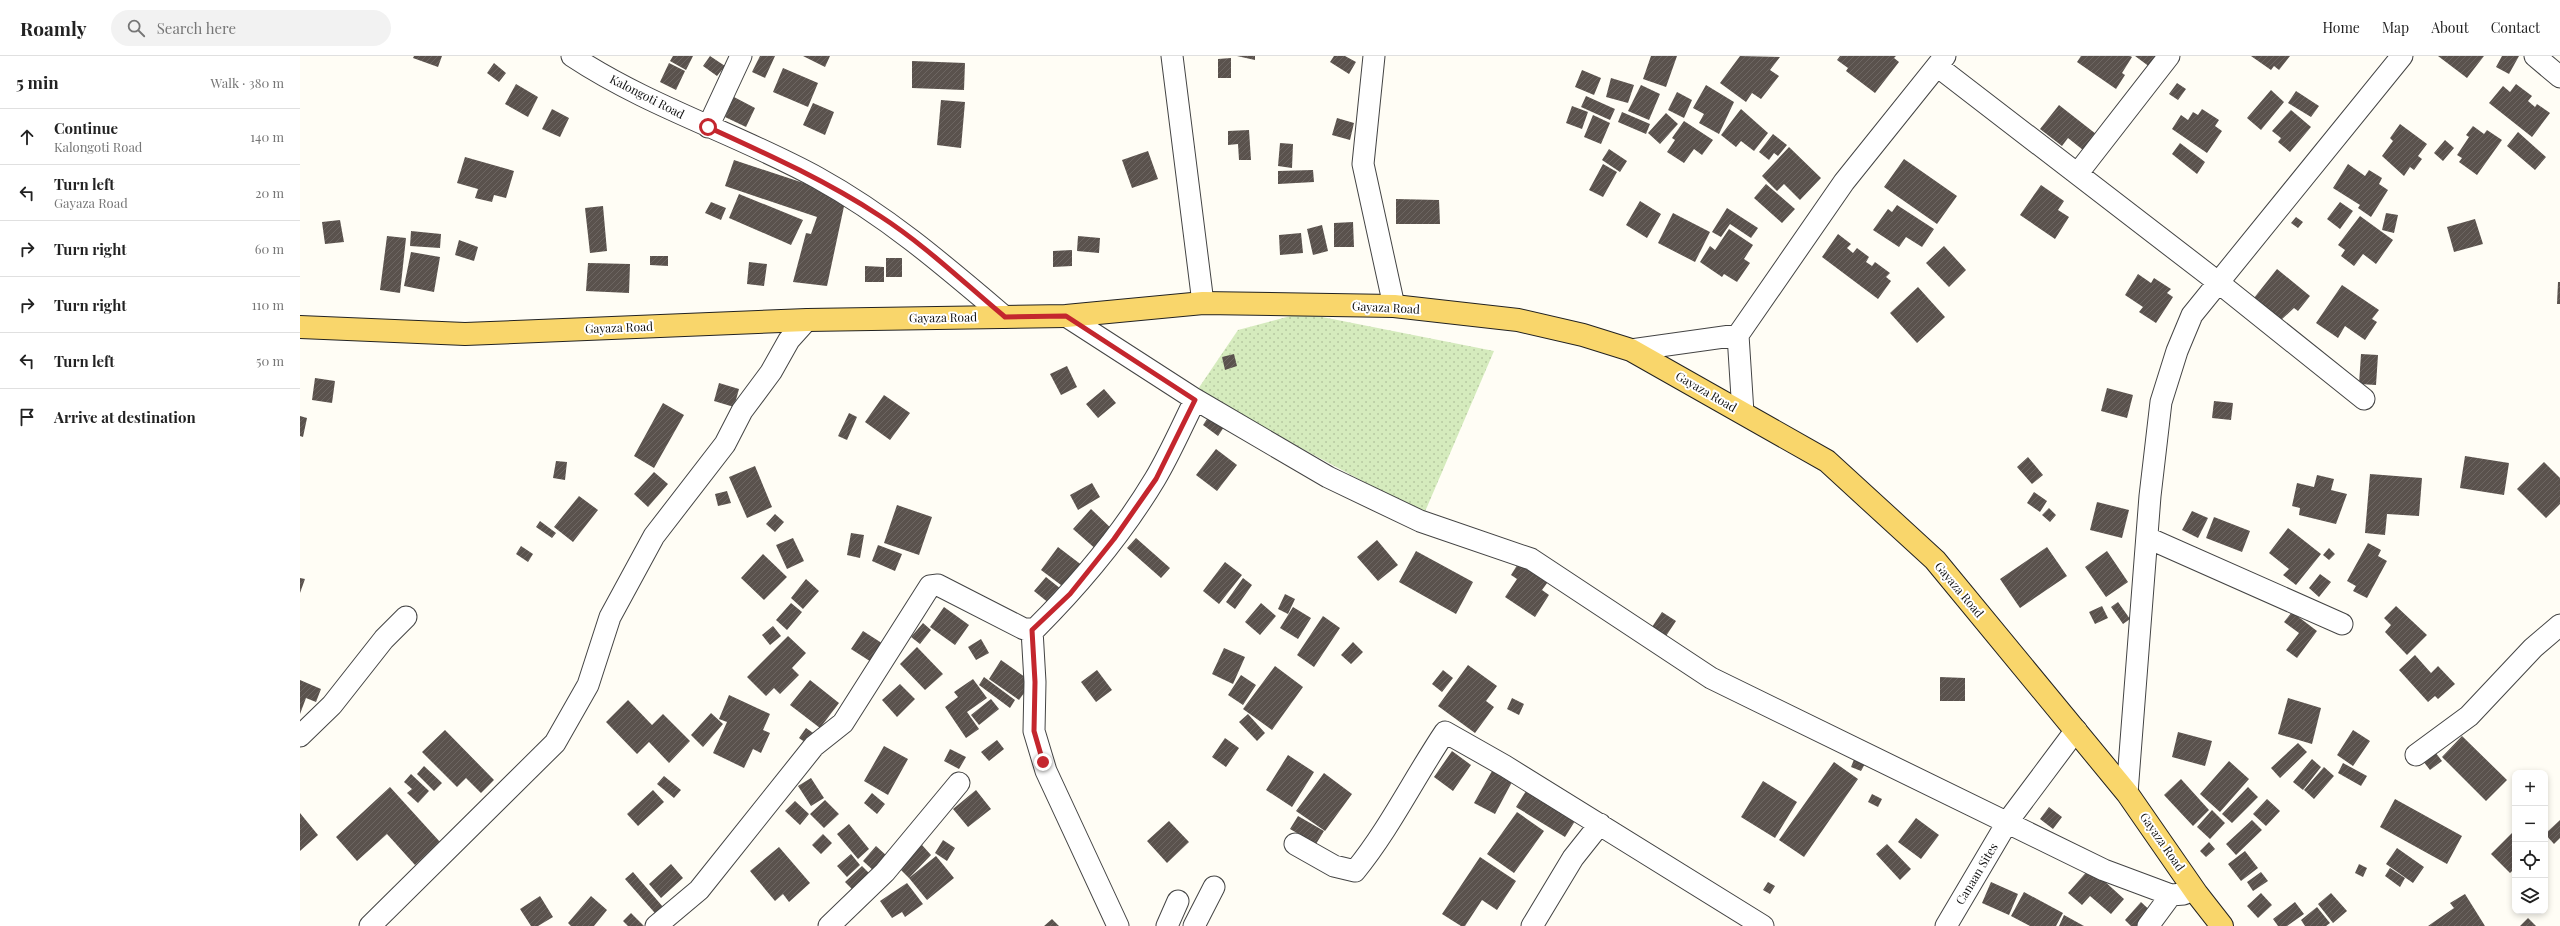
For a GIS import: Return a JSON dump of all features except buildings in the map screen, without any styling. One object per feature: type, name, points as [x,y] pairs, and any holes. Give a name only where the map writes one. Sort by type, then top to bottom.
[{"type":"main road","name":"Gayaza Road","points":[[300,327],[464,334],[807,320],[1066,316],[1203,303],[1394,306],[1518,320],[1632,350],[1827,461],[1935,560],[2127,793],[2197,894],[2222,926]]},
{"type":"street","name":"Kalongoti Road","points":[[572,56],[647,98],[817,178],[881,216],[935,257],[1005,317]]},
{"type":"street","points":[[708,127],[741,56]]},
{"type":"street","points":[[1172,56],[1203,303]]},
{"type":"street","points":[[1374,56],[1363,164],[1394,306]]},
{"type":"street","points":[[2078,173],[2168,56]]},
{"type":"street","points":[[2127,793],[2148,538],[2150,496],[2161,402],[2177,351],[2192,315],[2402,56]]},
{"type":"street","points":[[2534,56],[2560,77]]},
{"type":"street","points":[[1743,413],[1738,336],[1844,182],[1941,61],[2078,173],[2364,399]]},
{"type":"street","points":[[1066,316],[1195,400],[1328,477],[1420,521],[1531,559],[1711,678],[2008,821],[2104,870],[2171,895],[2197,894]]},
{"type":"street","points":[[370,926],[555,743],[588,684],[610,617],[654,536],[725,444],[742,411],[771,372],[789,340],[807,320]]},
{"type":"street","points":[[1632,350],[1738,336]]},
{"type":"street","points":[[1118,926],[1046,771],[1034,731],[1035,682],[1032,630],[1070,594],[1114,539],[1156,479],[1195,400]]},
{"type":"street","points":[[2148,538],[2342,624]]},
{"type":"street","points":[[656,926],[699,890],[814,746],[842,723],[930,586],[938,585],[1024,629],[1032,630]]},
{"type":"street","points":[[300,736],[332,705],[384,639],[406,617]]},
{"type":"street","points":[[2416,755],[2469,716],[2533,648],[2560,625]]},
{"type":"street","name":"Canaan Sites","points":[[1946,926],[2008,821],[2076,730]]},
{"type":"street","points":[[1295,844],[1334,866],[1355,870],[1371,852],[1423,765],[1445,732],[1600,824],[1739,919],[1763,926]]},
{"type":"street","points":[[829,926],[885,872],[959,783]]},
{"type":"street","points":[[1532,926],[1573,858],[1600,824]]},
{"type":"street","points":[[1194,926],[1214,887]]},
{"type":"street","points":[[2148,926],[2171,895]]},
{"type":"street","points":[[1167,926],[1178,901]]},
{"type":"green space","points":[[1302,313],[1494,351],[1424,514],[1196,392],[1238,330]]},
{"type":"route","points":[[708,127],[817,178],[881,216],[935,257],[1005,317],[1028,315],[1066,316],[1195,400],[1156,479],[1114,539],[1070,594],[1035,629],[1032,630],[1035,682],[1034,731],[1043,762]]}]
